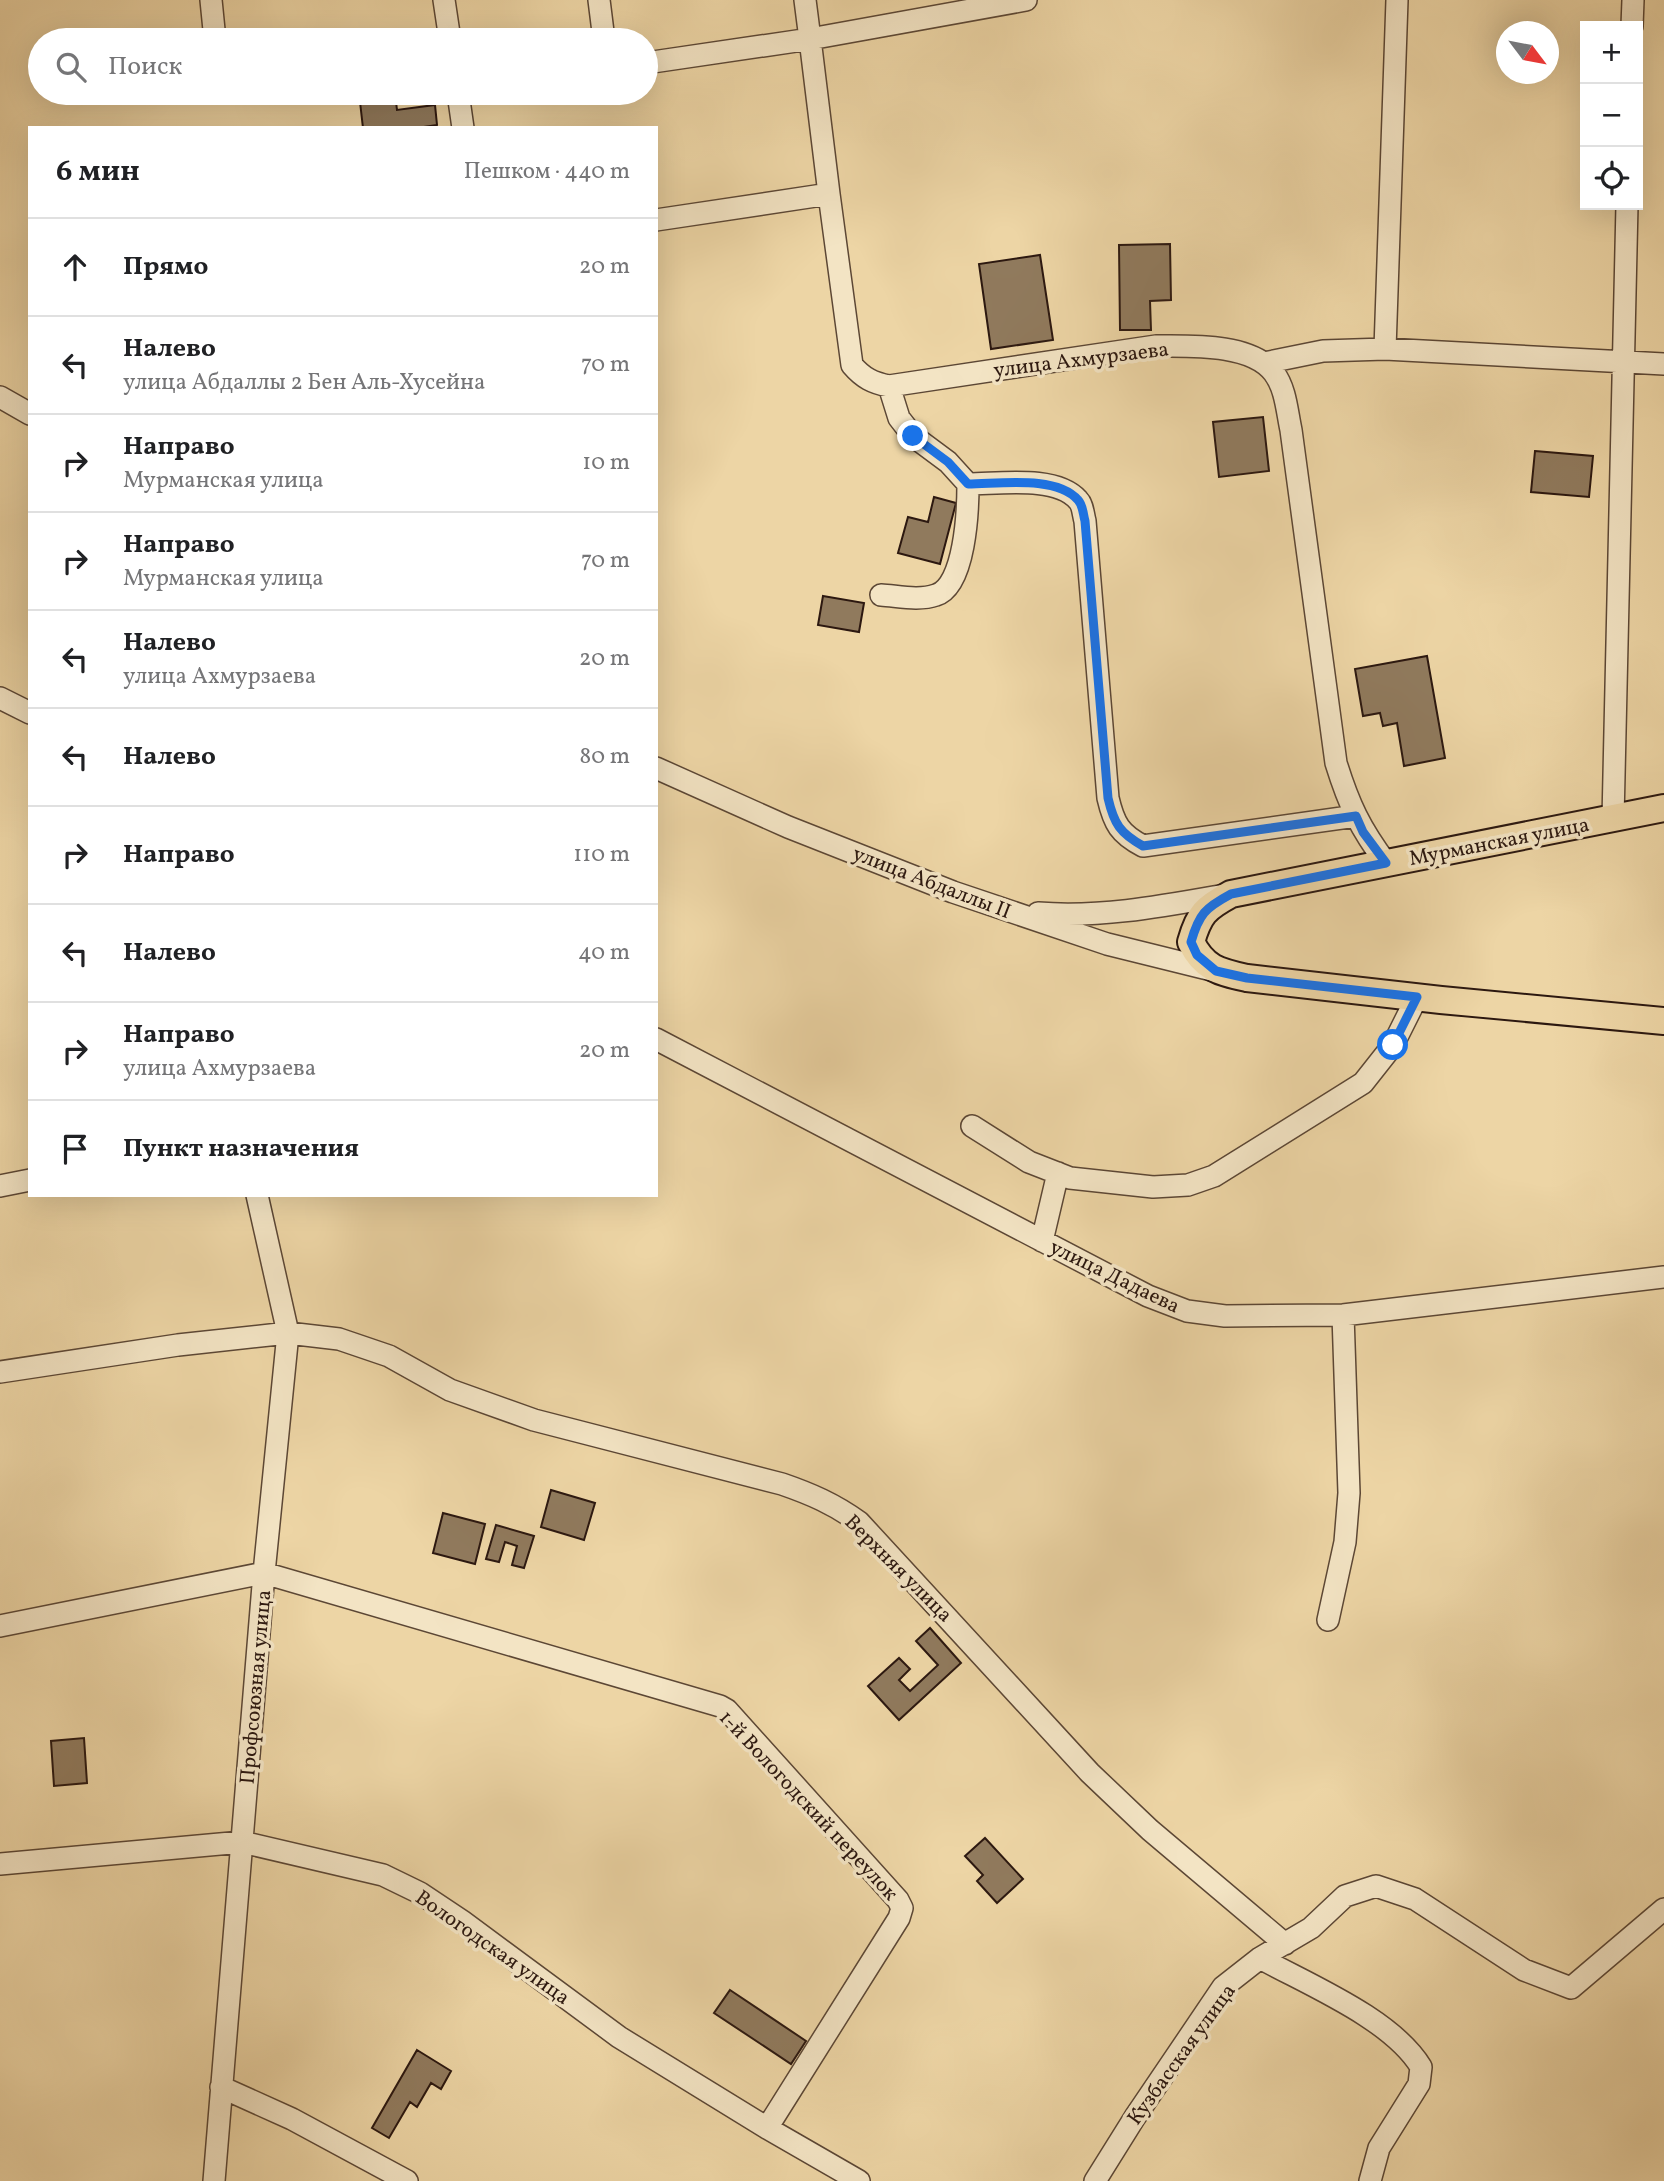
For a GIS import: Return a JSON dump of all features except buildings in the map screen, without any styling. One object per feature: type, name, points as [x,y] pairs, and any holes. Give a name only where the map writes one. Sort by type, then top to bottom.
[{"type":"main road","name":"Мурманская улица","points":[[1216,971],[1197,955],[1191,942],[1197,922],[1208,906],[1231,894],[1664,808]]},
{"type":"main road","points":[[1216,971],[1247,978],[1417,997],[1664,1021]]},
{"type":"street","points":[[211,0],[214,28]]},
{"type":"street","points":[[444,0],[448,28]]},
{"type":"street","points":[[599,0],[602,28]]},
{"type":"street","points":[[805,0],[852,365],[868,380],[890,386],[899,418],[913,436],[948,462],[968,484],[968,513],[955,577],[939,595],[923,598],[881,595]]},
{"type":"street","points":[[658,61],[810,39],[1026,0]]},
{"type":"street","points":[[1385,349],[1397,0]]},
{"type":"street","points":[[1632,21],[1633,0]]},
{"type":"street","points":[[460,105],[463,126]]},
{"type":"street","points":[[658,220],[830,194]]},
{"type":"street","points":[[1613,819],[1627,210]]},
{"type":"street","name":"улица Ахмурзаева","points":[[890,386],[1156,346],[1200,346],[1245,354],[1264,363]]},
{"type":"street","points":[[1264,363],[1323,351],[1385,349],[1664,364]]},
{"type":"street","points":[[1264,363],[1275,374],[1282,389],[1291,430],[1336,763],[1363,832],[1386,863]]},
{"type":"street","points":[[0,397],[28,413]]},
{"type":"street","points":[[968,484],[1042,484],[1064,488],[1080,502],[1085,521],[1108,798],[1112,817],[1125,836],[1143,846],[1356,816]]},
{"type":"street","points":[[0,698],[28,712]]},
{"type":"street","name":"улица Абдаллы II","points":[[658,769],[788,827],[1004,910],[1107,944],[1216,971]]},
{"type":"street","points":[[1004,910],[1072,916],[1144,909],[1231,894]]},
{"type":"street","points":[[972,1126],[1029,1162],[1070,1178],[1153,1187],[1188,1185],[1214,1175],[1363,1083],[1393,1045],[1417,997]]},
{"type":"street","name":"улица Дадаева","points":[[658,1040],[1148,1296],[1186,1311],[1225,1316],[1343,1315],[1664,1277]]},
{"type":"street","points":[[1042,1241],[1058,1173]]},
{"type":"street","points":[[0,1185],[28,1180]]},
{"type":"street","name":"Профсоюзная улица","points":[[214,2181],[264,1573],[288,1333],[257,1197]]},
{"type":"street","points":[[1328,1620],[1345,1542],[1349,1493],[1343,1315]]},
{"type":"street","name":"Верхняя улица","points":[[0,1372],[178,1345],[288,1333],[339,1339],[389,1356],[450,1390],[534,1420],[782,1484],[835,1505],[859,1522],[881,1544],[1090,1773],[1150,1830],[1285,1944]]},
{"type":"street","points":[[0,1626],[264,1573]]},
{"type":"street","name":"1-й Вологодский переулок","points":[[264,1573],[727,1710],[898,1899],[902,1908],[900,1918],[767,2128]]},
{"type":"street","name":"Вологодская улица","points":[[0,1864],[242,1842],[383,1875],[420,1893],[462,1921],[619,2037],[859,2181]]},
{"type":"street","name":"Кузбасская улица","points":[[1095,2181],[1223,1987],[1259,1958],[1311,1927],[1345,1896],[1376,1886],[1415,1899],[1524,1970],[1571,1988],[1664,1909]]},
{"type":"street","points":[[1259,1958],[1393,2034],[1411,2051],[1421,2067],[1419,2084],[1379,2148],[1370,2181]]},
{"type":"street","points":[[221,2087],[292,2119],[407,2181]]},
{"type":"route","points":[[913,436],[948,462],[968,484],[1042,484],[1064,488],[1080,502],[1085,521],[1108,798],[1112,817],[1125,836],[1143,846],[1356,816],[1363,832],[1386,863],[1231,894],[1208,906],[1197,922],[1191,942],[1197,955],[1216,971],[1247,978],[1417,997],[1393,1045]]}]
